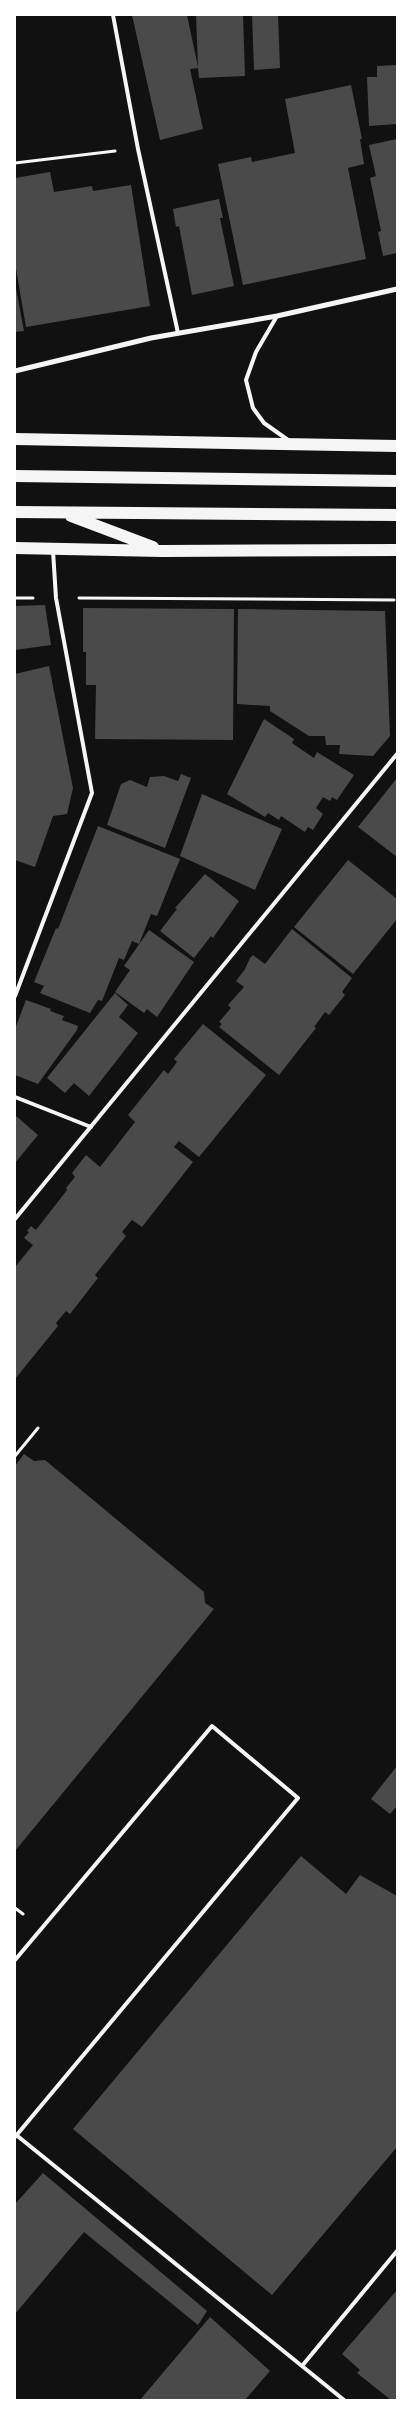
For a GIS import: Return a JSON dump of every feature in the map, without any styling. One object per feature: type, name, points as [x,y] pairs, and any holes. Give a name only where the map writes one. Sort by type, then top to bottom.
[{"type":"main road","points":[[15,439],[397,446]]},
{"type":"main road","points":[[15,476],[397,481]]},
{"type":"main road","points":[[15,512],[397,515]]},
{"type":"main road","points":[[62,512],[162,551]]},
{"type":"main road","points":[[15,548],[162,551],[397,550]]},
{"type":"street","points":[[15,371],[178,333],[277,316],[397,289]]},
{"type":"lane","points":[[114,15],[138,149],[178,333]]},
{"type":"lane","points":[[277,316],[256,352],[246,380],[253,408],[264,424],[296,444]]},
{"type":"lane","points":[[15,996],[92,793],[56,598],[53,549]]},
{"type":"lane","points":[[15,1219],[397,754]]},
{"type":"lane","points":[[15,1097],[91,1127]]},
{"type":"lane","points":[[15,1960],[212,1726],[298,1798],[15,2136],[344,2400]]},
{"type":"lane","points":[[302,2366],[397,2251]]},
{"type":"path","points":[[15,163],[138,149]]},
{"type":"path","points":[[56,598],[394,600]]},
{"type":"path","points":[[15,1456],[38,1428]]},
{"type":"building","points":[[132,15],[187,15],[198,67],[196,15],[243,15],[245,76],[199,78],[198,68],[190,69],[203,129],[160,140]]},
{"type":"building","points":[[252,15],[278,15],[280,68],[254,70]]},
{"type":"building","points":[[397,65],[397,124],[369,126],[367,77],[377,77],[377,66]]},
{"type":"building","points":[[351,85],[362,139],[360,139],[364,164],[348,168],[366,259],[243,285],[218,164],[251,157],[252,162],[295,153],[285,99]]},
{"type":"building","points":[[397,139],[397,253],[383,256],[378,232],[381,231],[370,178],[376,176],[369,145]]},
{"type":"building","points":[[50,172],[54,192],[92,186],[93,191],[131,185],[150,306],[26,327],[15,263],[15,178]]},
{"type":"building","points":[[219,199],[223,218],[220,218],[234,286],[192,295],[179,226],[176,227],[173,209]]},
{"type":"building","points":[[15,283],[24,331],[15,332]]},
{"type":"building","points":[[45,605],[51,645],[15,650],[15,606]]},
{"type":"building","points":[[83,608],[234,609],[233,740],[95,739],[96,685],[86,685],[86,652],[83,652]]},
{"type":"building","points":[[238,609],[385,611],[390,736],[373,756],[339,754],[340,745],[326,745],[325,736],[309,736],[270,711],[270,706],[237,704]]},
{"type":"building","points":[[49,666],[73,788],[67,814],[53,816],[35,867],[15,860],[15,674]]},
{"type":"building","points":[[264,719],[294,739],[292,743],[314,758],[317,752],[354,775],[337,800],[332,797],[330,801],[323,797],[316,808],[323,814],[313,830],[308,827],[305,832],[281,816],[279,820],[268,813],[265,817],[227,794]]},
{"type":"building","points":[[181,774],[191,778],[165,848],[107,825],[121,784],[130,780],[147,787],[150,777],[164,776],[178,781]]},
{"type":"building","points":[[397,778],[397,857],[358,827]]},
{"type":"building","points":[[202,794],[282,829],[255,890],[180,856]]},
{"type":"building","points":[[98,826],[180,859],[157,916],[151,914],[139,944],[132,941],[124,960],[119,958],[102,1001],[98,1000],[90,1013],[40,993],[44,986],[34,982],[56,928],[58,929]]},
{"type":"building","points":[[348,860],[397,899],[397,919],[353,974],[294,927]]},
{"type":"building","points":[[205,874],[239,901],[213,938],[211,936],[194,958],[160,931],[177,909],[175,908]]},
{"type":"building","points":[[292,929],[352,978],[342,992],[345,995],[329,1015],[325,1012],[314,1027],[316,1028],[279,1075],[219,1027],[222,1024],[219,1022],[231,1008],[228,1005],[244,987],[236,981],[250,958],[253,955],[265,964]]},
{"type":"building","points":[[149,930],[194,962],[157,1017],[147,1009],[144,1013],[115,992],[130,970],[124,966]]},
{"type":"building","points":[[115,993],[128,1005],[119,1017],[138,1033],[89,1096],[74,1083],[65,1093],[47,1078]]},
{"type":"building","points":[[26,1000],[51,1009],[50,1011],[64,1016],[62,1020],[78,1026],[38,1084],[15,1075],[15,1029]]},
{"type":"building","points":[[203,1024],[266,1075],[199,1157],[179,1141],[174,1147],[193,1162],[142,1227],[132,1220],[122,1232],[126,1236],[95,1275],[98,1278],[70,1314],[66,1311],[56,1323],[58,1326],[15,1379],[15,1267],[33,1245],[24,1238],[29,1232],[27,1231],[31,1226],[36,1230],[67,1190],[66,1188],[75,1177],[72,1173],[86,1155],[100,1167],[135,1122],[128,1115],[164,1070],[168,1074],[177,1062],[174,1059]]},
{"type":"building","points":[[15,1117],[38,1135],[15,1163]]},
{"type":"building","points":[[24,1454],[34,1461],[45,1460],[204,1592],[205,1603],[214,1609],[15,1851],[15,1466]]},
{"type":"building","points":[[397,1766],[397,1806],[390,1814],[371,1799]]},
{"type":"building","points":[[301,1856],[346,1894],[360,1875],[397,1896],[397,2147],[272,2295],[73,2129]]},
{"type":"building","points":[[43,2173],[207,2311],[198,2325],[84,2232],[15,2314],[15,2204]]},
{"type":"building","points":[[397,2290],[397,2400],[391,2400],[357,2373],[360,2370],[342,2354]]},
{"type":"building","points":[[210,2317],[270,2371],[245,2400],[140,2400]]}]
